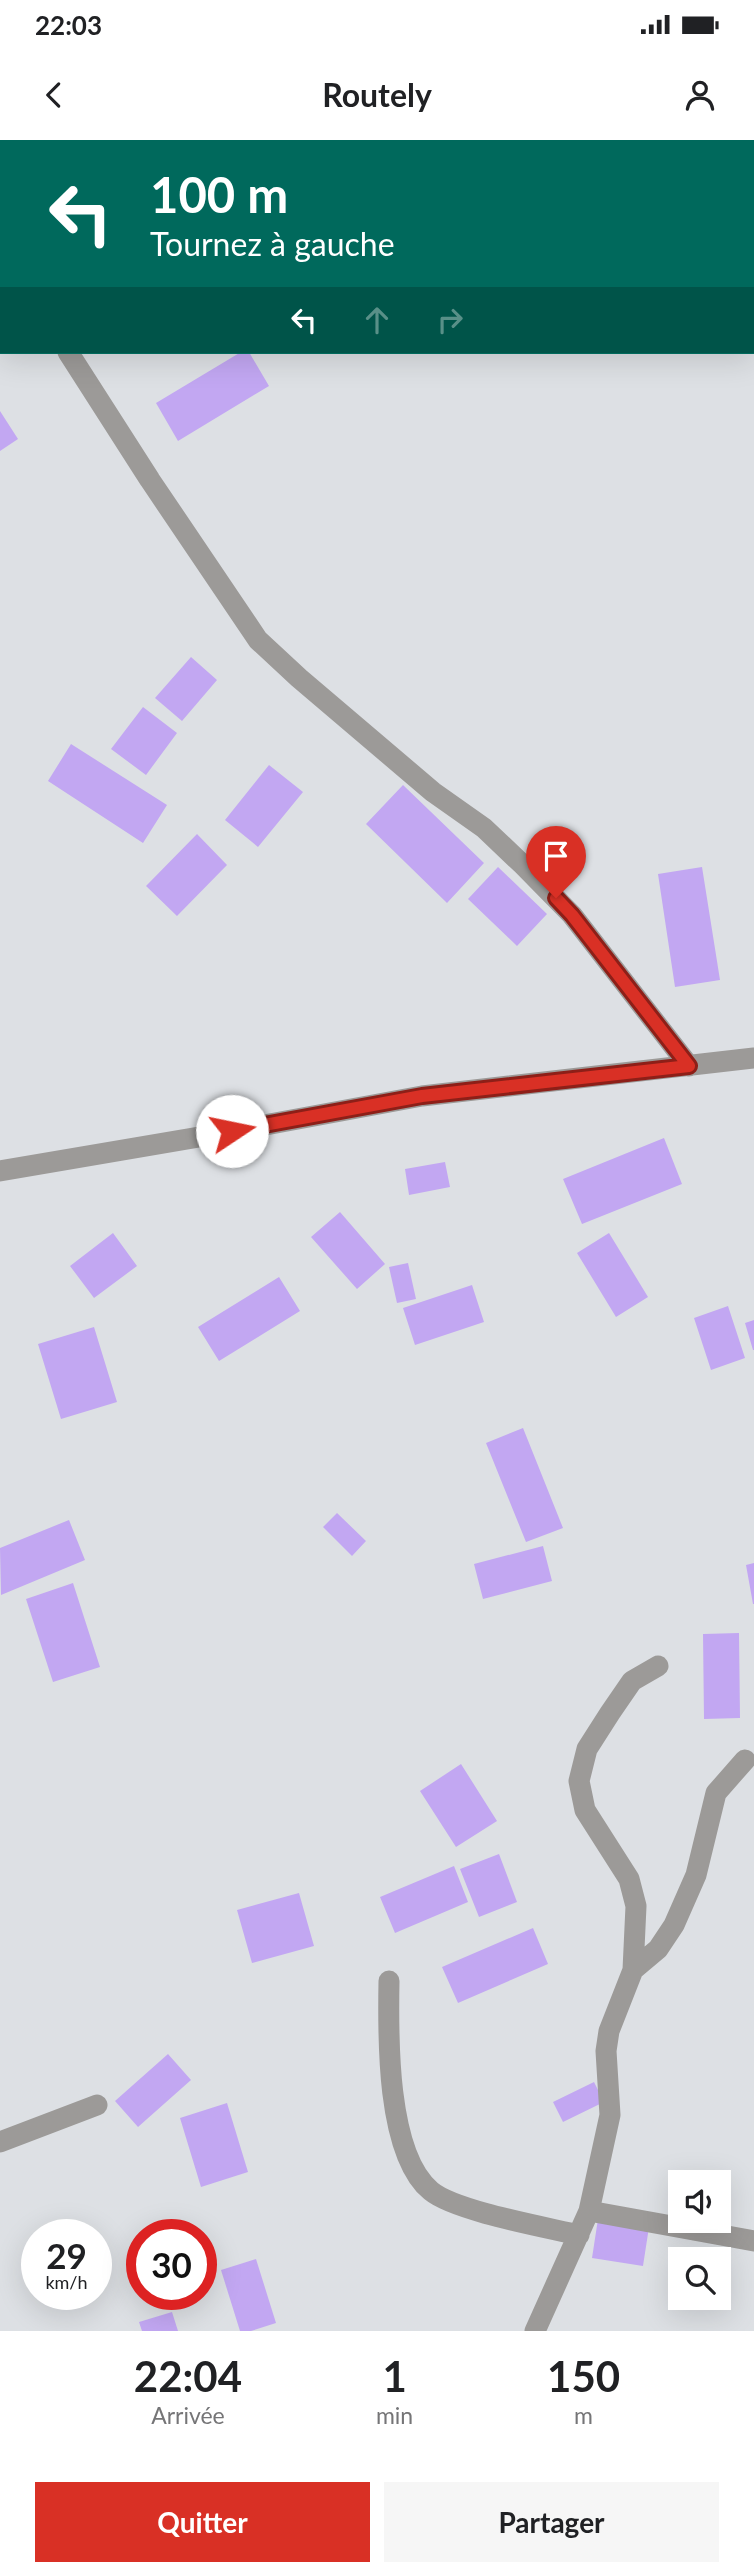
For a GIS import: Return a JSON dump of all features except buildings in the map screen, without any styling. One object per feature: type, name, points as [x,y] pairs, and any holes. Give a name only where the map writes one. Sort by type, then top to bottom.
[{"type":"street","points":[[69,354],[257,640],[433,792],[484,828],[523,865],[572,915],[689,1066]]},
{"type":"street","points":[[0,1171],[422,1096],[754,1058]]},
{"type":"street","points":[[535,2331],[589,2211],[610,2115],[606,2051],[609,2031],[633,1970],[636,1906],[629,1880],[585,1810],[579,1781],[586,1749],[610,1713],[632,1681],[658,1666]]},
{"type":"street","points":[[633,1970],[658,1949],[674,1925],[696,1875],[716,1793],[745,1760]]},
{"type":"street","points":[[389,1981],[389,2074],[400,2127],[414,2171],[432,2192],[468,2208],[579,2235]]},
{"type":"street","points":[[0,2142],[97,2105]]},
{"type":"street","points":[[589,2211],[754,2242]]},
{"type":"route","points":[[232,1131],[422,1096],[689,1066],[556,898]]}]
